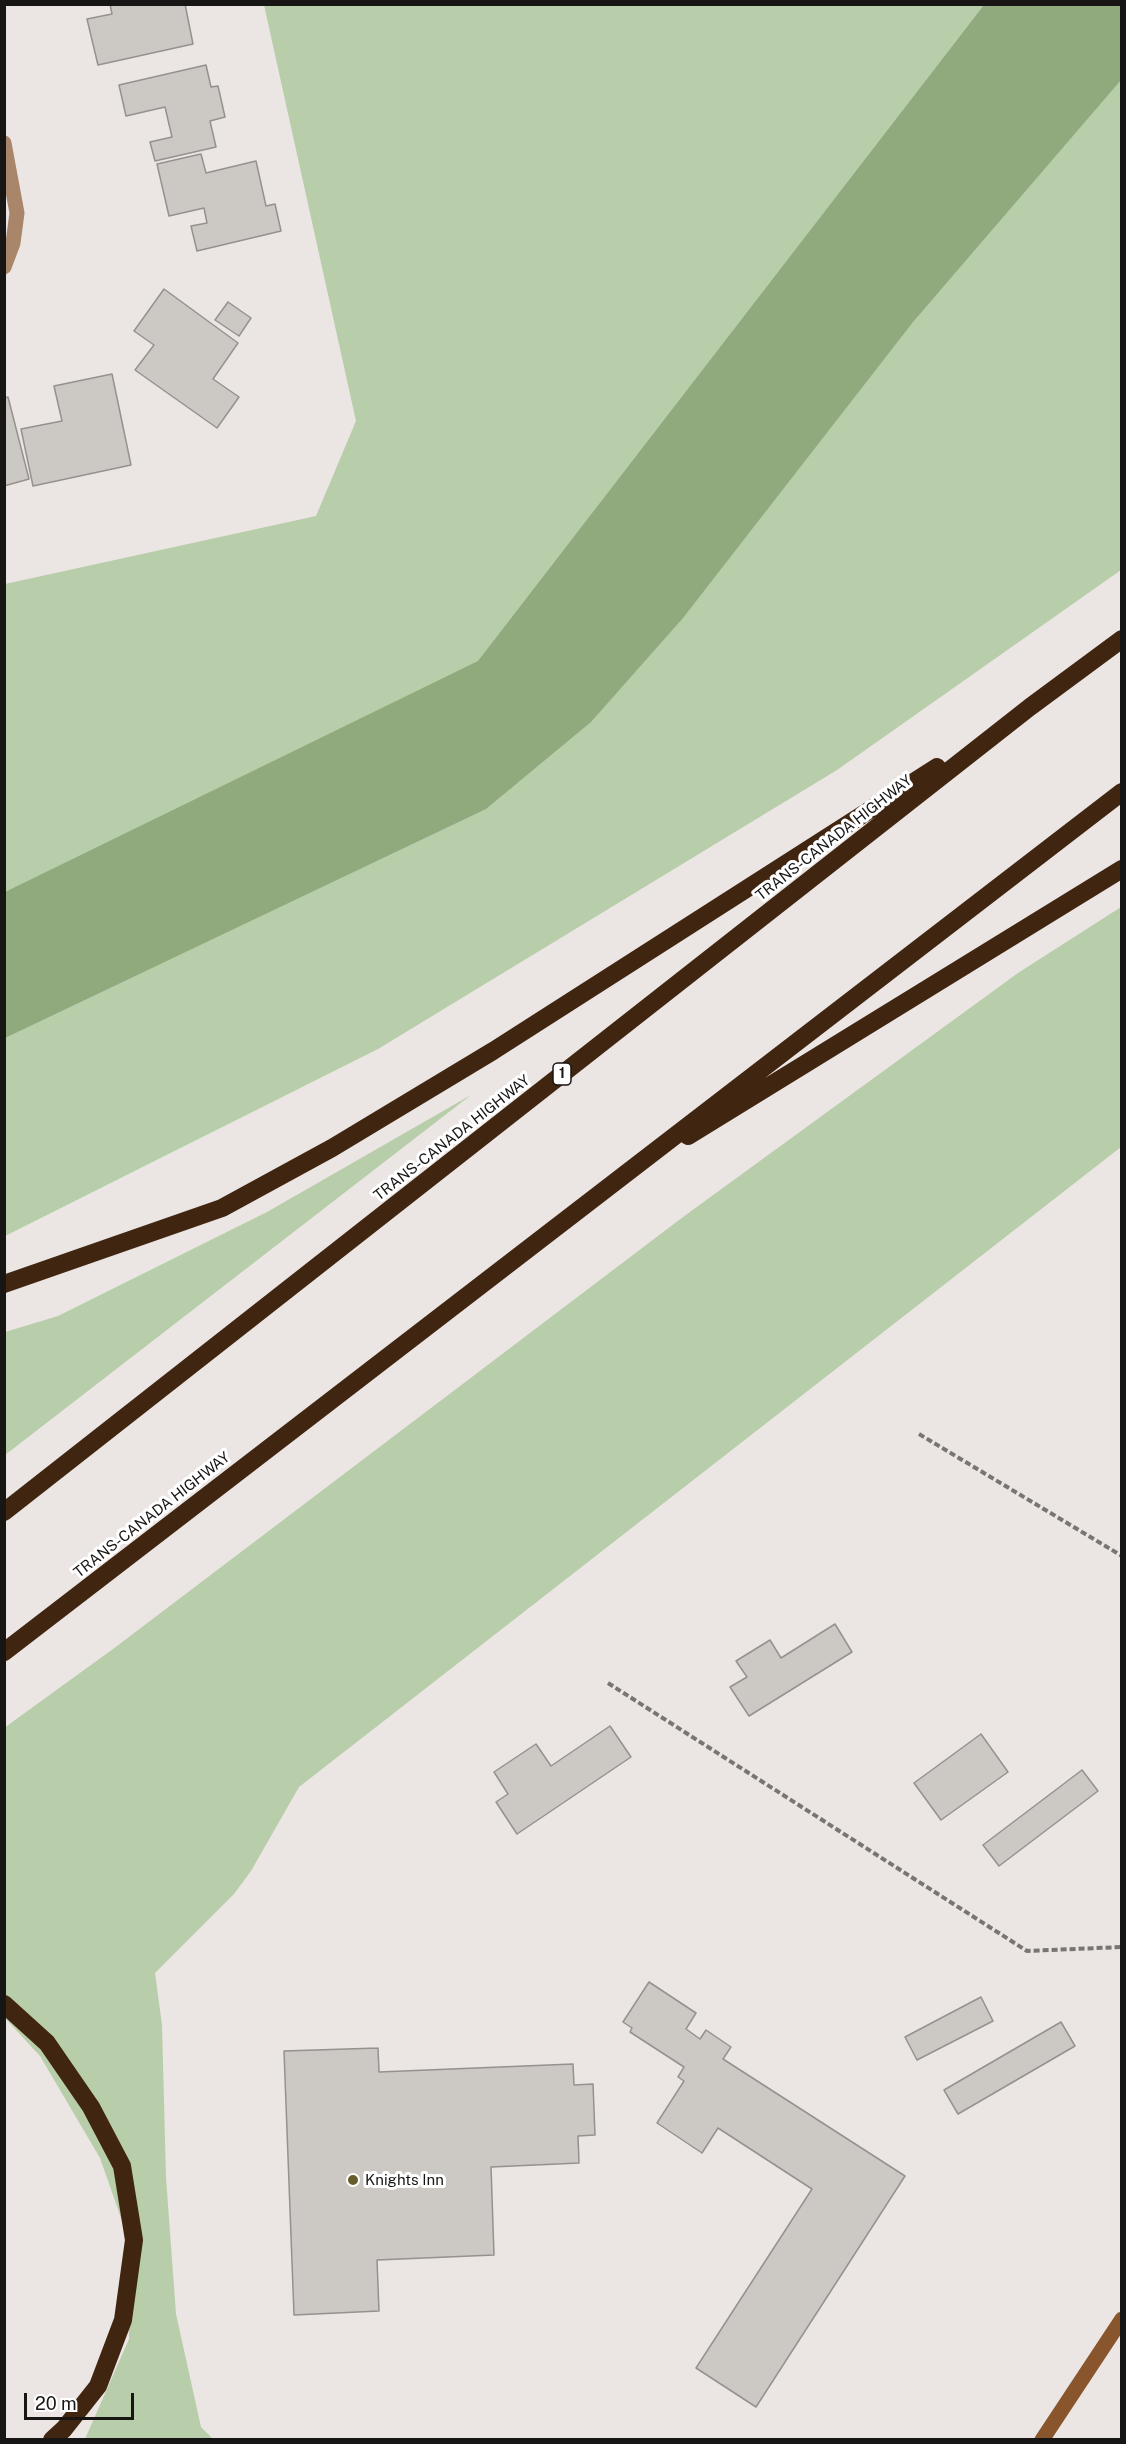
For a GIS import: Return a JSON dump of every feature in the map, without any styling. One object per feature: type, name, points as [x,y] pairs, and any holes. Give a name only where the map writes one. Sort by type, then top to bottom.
[{"type":"highway","name":"TRANS-CANADA HIGHWAY","points":[[4,1512],[1030,707],[1122,639]]},
{"type":"highway","points":[[4,1284],[222,1208],[332,1148],[493,1051],[1030,707]]},
{"type":"highway","name":"TRANS-CANADA HIGHWAY","points":[[4,1652],[1122,792]]},
{"type":"highway","points":[[603,1189],[1122,869]]},
{"type":"highway","points":[[4,2004],[46,2043],[90,2107],[122,2166],[134,2240],[123,2320],[98,2386],[64,2429],[52,2439]]},
{"type":"street","points":[[4,143],[17,213],[13,243],[4,267]]},
{"type":"street","points":[[1042,2439],[1122,2319]]},
{"type":"path","points":[[919,1434],[1122,1556]]},
{"type":"path","points":[[608,1683],[1027,1951],[1122,1947]]},
{"type":"green space","points":[[264,5],[1121,5],[1121,570],[837,770],[378,1049],[5,1236],[5,584],[316,516],[356,421]]},
{"type":"green space","points":[[984,5],[1121,5],[1121,80],[913,322],[683,618],[591,722],[486,809],[5,1038],[5,892],[478,661]]},
{"type":"green space","points":[[1121,907],[1121,1147],[299,1787],[251,1871],[234,1894],[155,1973],[162,2025],[166,2178],[176,2314],[201,2427],[213,2439],[85,2439],[129,2339],[128,2238],[100,2158],[40,2056],[5,2018],[4,1728],[113,1649],[683,1217],[1018,973]]},
{"type":"green space","points":[[471,1095],[5,1455],[5,1332],[58,1316],[267,1212]]},
{"type":"building","points":[[110,4],[185,4],[193,44],[98,65],[87,19],[112,14]]},
{"type":"building","points":[[206,65],[211,87],[218,86],[225,117],[210,121],[216,147],[155,161],[150,142],[172,137],[165,107],[126,116],[119,85]]},
{"type":"building","points":[[201,154],[206,173],[256,161],[266,206],[275,204],[281,231],[197,251],[191,226],[207,223],[204,208],[169,216],[157,164]]},
{"type":"building","points":[[164,289],[238,343],[213,379],[239,397],[217,428],[135,370],[154,345],[134,331]]},
{"type":"building","points":[[228,302],[251,318],[239,336],[215,320]]},
{"type":"building","points":[[112,374],[131,465],[33,486],[21,429],[62,421],[54,386]]},
{"type":"building","points":[[8,397],[29,479],[4,486],[4,398]]},
{"type":"building","points":[[835,1624],[852,1652],[749,1716],[730,1687],[747,1677],[736,1661],[770,1640],[781,1658]]},
{"type":"building","points":[[610,1726],[631,1757],[517,1834],[496,1802],[508,1794],[494,1772],[536,1744],[551,1766]]},
{"type":"building","points":[[981,1734],[1008,1772],[941,1820],[914,1783]]},
{"type":"building","points":[[1082,1770],[1098,1791],[999,1866],[983,1845]]},
{"type":"building","points":[[649,1982],[696,2013],[686,2029],[700,2039],[706,2030],[731,2047],[723,2059],[905,2176],[756,2407],[696,2368],[812,2189],[718,2128],[702,2153],[657,2123],[684,2081],[678,2077],[684,2067],[630,2032],[632,2028],[623,2022]]},
{"type":"building","points":[[981,1997],[993,2021],[917,2060],[905,2037]]},
{"type":"building","points":[[1061,2022],[1075,2046],[958,2114],[944,2090]]},
{"type":"building","points":[[378,2048],[379,2072],[573,2064],[574,2085],[593,2084],[595,2135],[578,2136],[579,2163],[491,2167],[494,2255],[377,2260],[379,2311],[294,2315],[284,2051]]},
{"type":"place","name":"Knights Inn","points":[[353,2180]]}]
